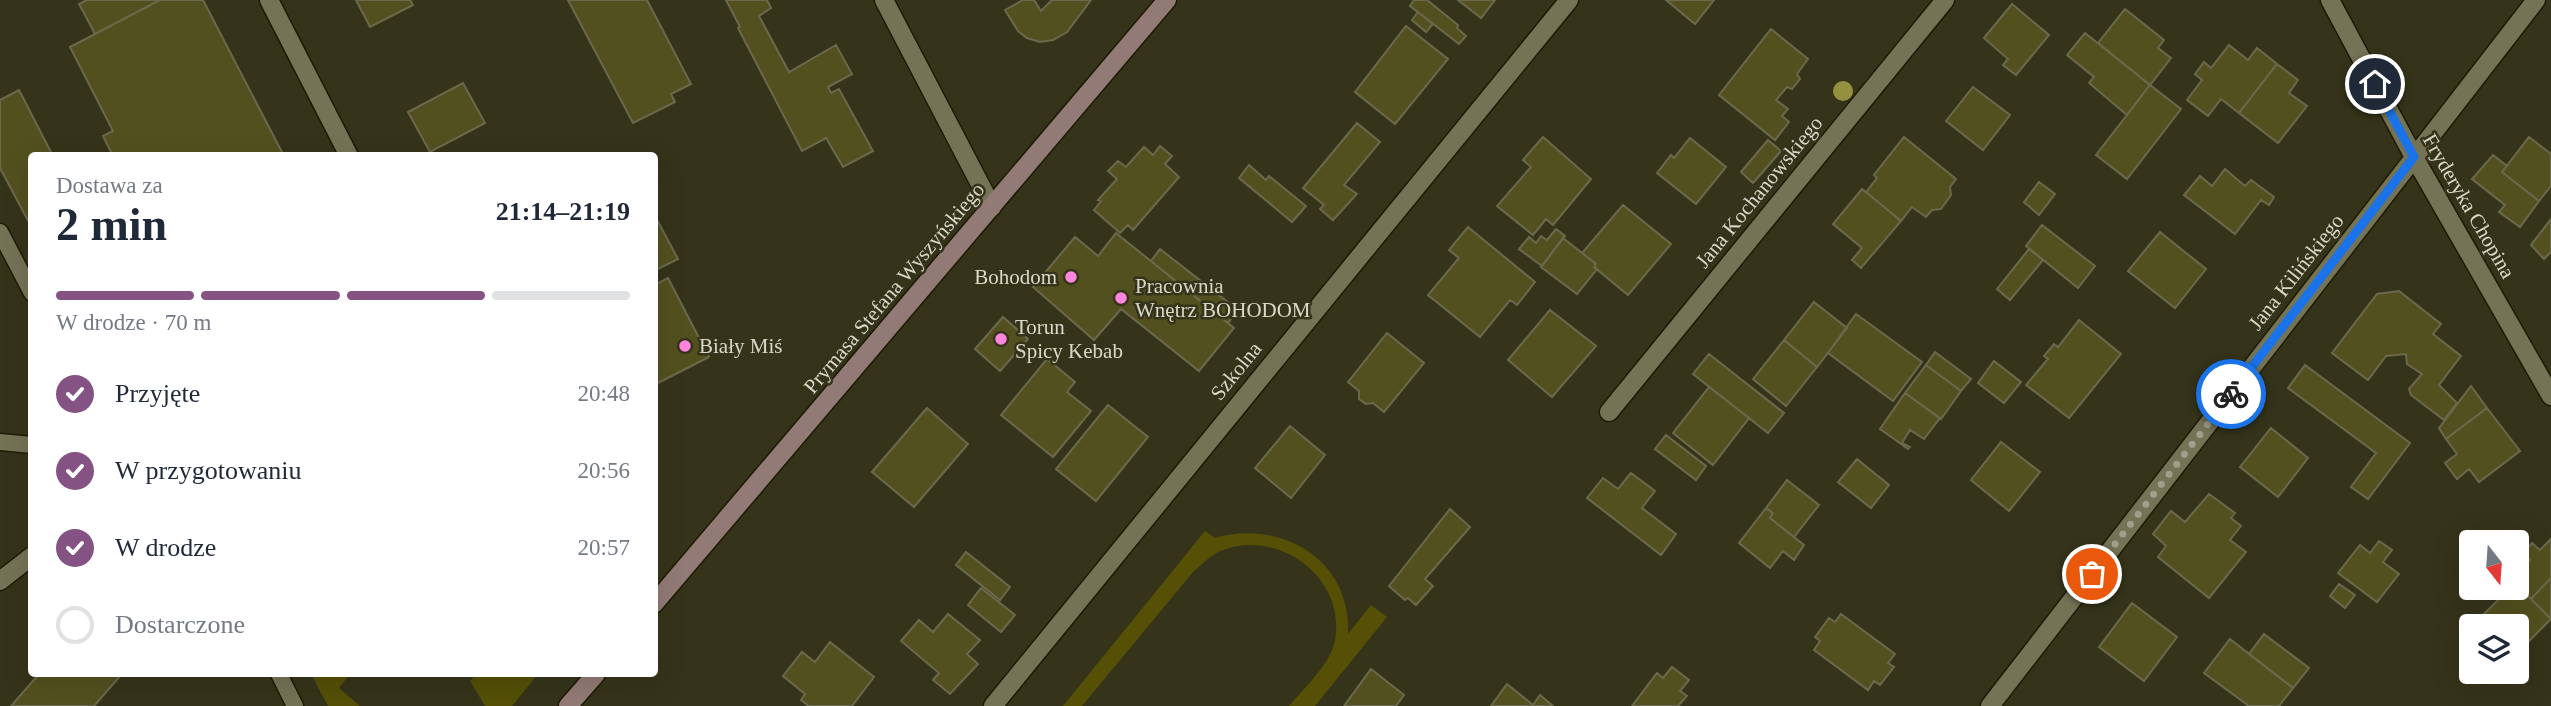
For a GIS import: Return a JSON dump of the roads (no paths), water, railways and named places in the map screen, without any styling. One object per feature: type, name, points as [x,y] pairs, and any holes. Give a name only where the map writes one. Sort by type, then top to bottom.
[{"type":"main road","name":"Prymasa Stefana Wyszyńskiego","points":[[658,599],[1167,0]]},
{"type":"main road","points":[[568,706],[593,677]]},
{"type":"street","points":[[269,0],[347,152]]},
{"type":"street","points":[[884,0],[992,206]]},
{"type":"street","name":"Szkolna","points":[[992,706],[1569,0]]},
{"type":"street","name":"Jana Kochanowskiego","points":[[1609,412],[1945,0]]},
{"type":"street","name":"Fryderyka Chopina","points":[[2330,0],[2414,157],[2551,396]]},
{"type":"street","name":"Jana Kilińskiego","points":[[1990,706],[2536,0]]},
{"type":"street","points":[[0,581],[28,559]]},
{"type":"lane","points":[[0,232],[28,285]]},
{"type":"lane","points":[[0,442],[28,445]]},
{"type":"lane","points":[[280,677],[295,706]]},
{"type":"place","name":"Bohodom","points":[[1071,277]]},
{"type":"place","name":"Pracownia Wnętrz BOHODOM","points":[[1121,298]]},
{"type":"place","name":"Torun Spicy Kebab","points":[[1001,339]]},
{"type":"place","name":"Biały Miś","points":[[685,346]]}]
